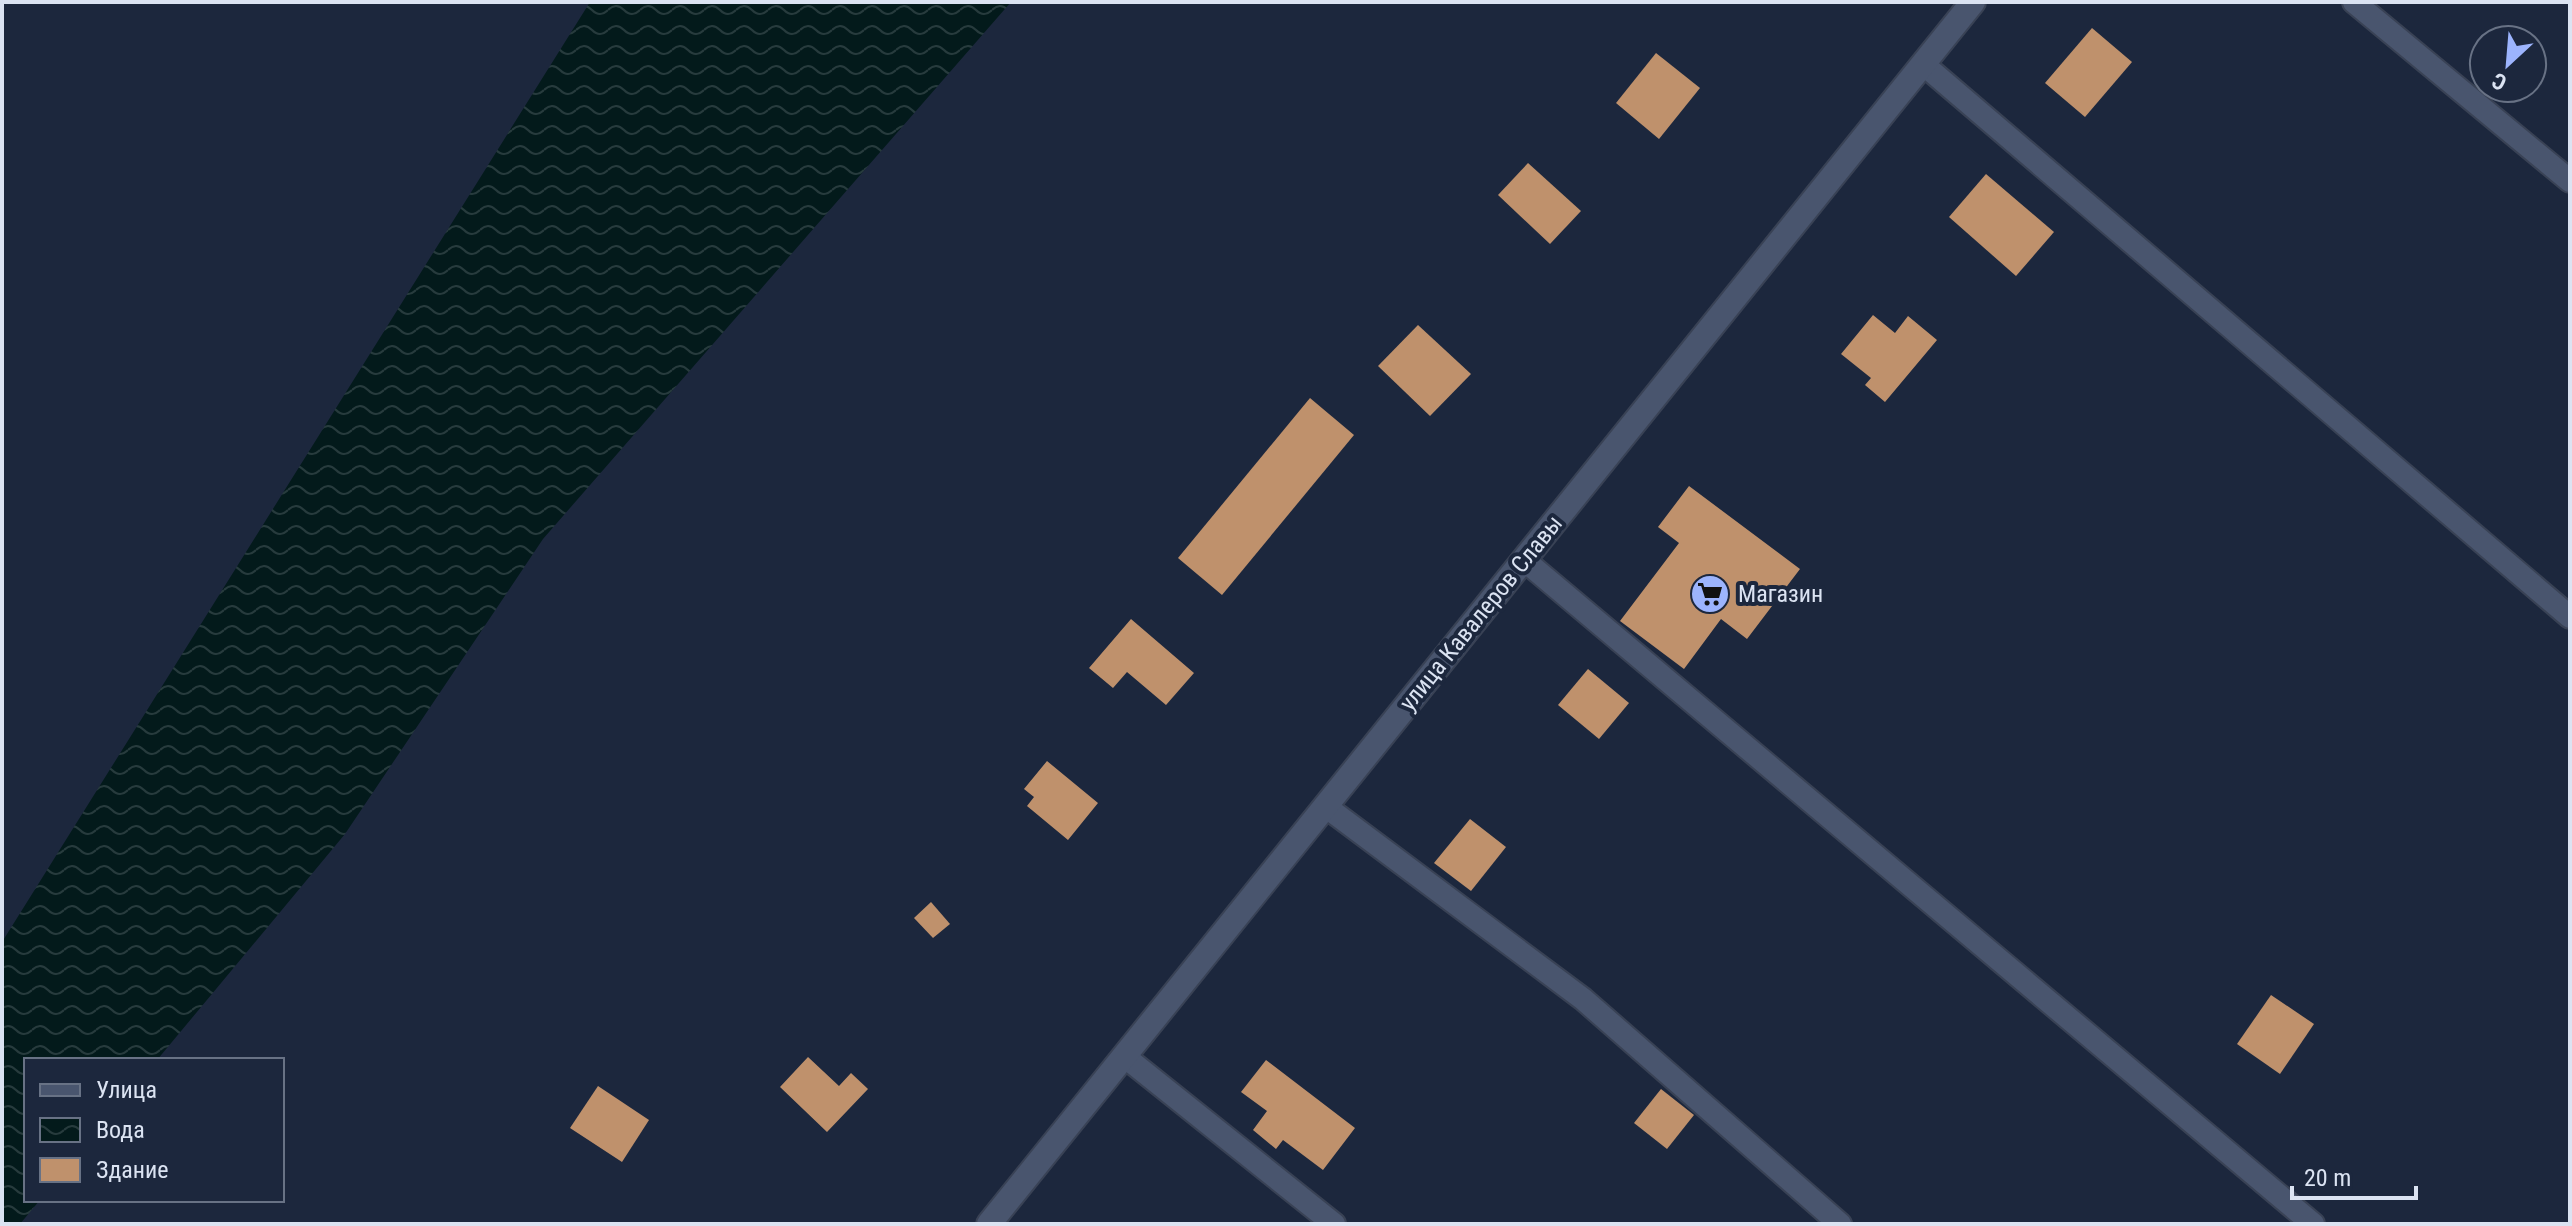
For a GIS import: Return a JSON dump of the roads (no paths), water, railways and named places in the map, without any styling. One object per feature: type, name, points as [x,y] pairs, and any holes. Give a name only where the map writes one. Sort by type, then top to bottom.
[{"type":"street","name":"улица Кавалеров Славы","points":[[989,1224],[1973,2]]},
{"type":"lane","points":[[2354,2],[2570,181]]},
{"type":"lane","points":[[1923,64],[2570,617]]},
{"type":"lane","points":[[1524,560],[2313,1224]]},
{"type":"lane","points":[[1325,806],[1583,999],[1840,1224]]},
{"type":"lane","points":[[1124,1056],[1334,1224]]},
{"type":"water","points":[[590,2],[1011,2],[543,539],[345,834],[159,1058],[24,1058],[24,1202],[38,1202],[20,1224],[2,1224],[2,942]]},
{"type":"place","name":"Магазин","points":[[1710,594]]}]
